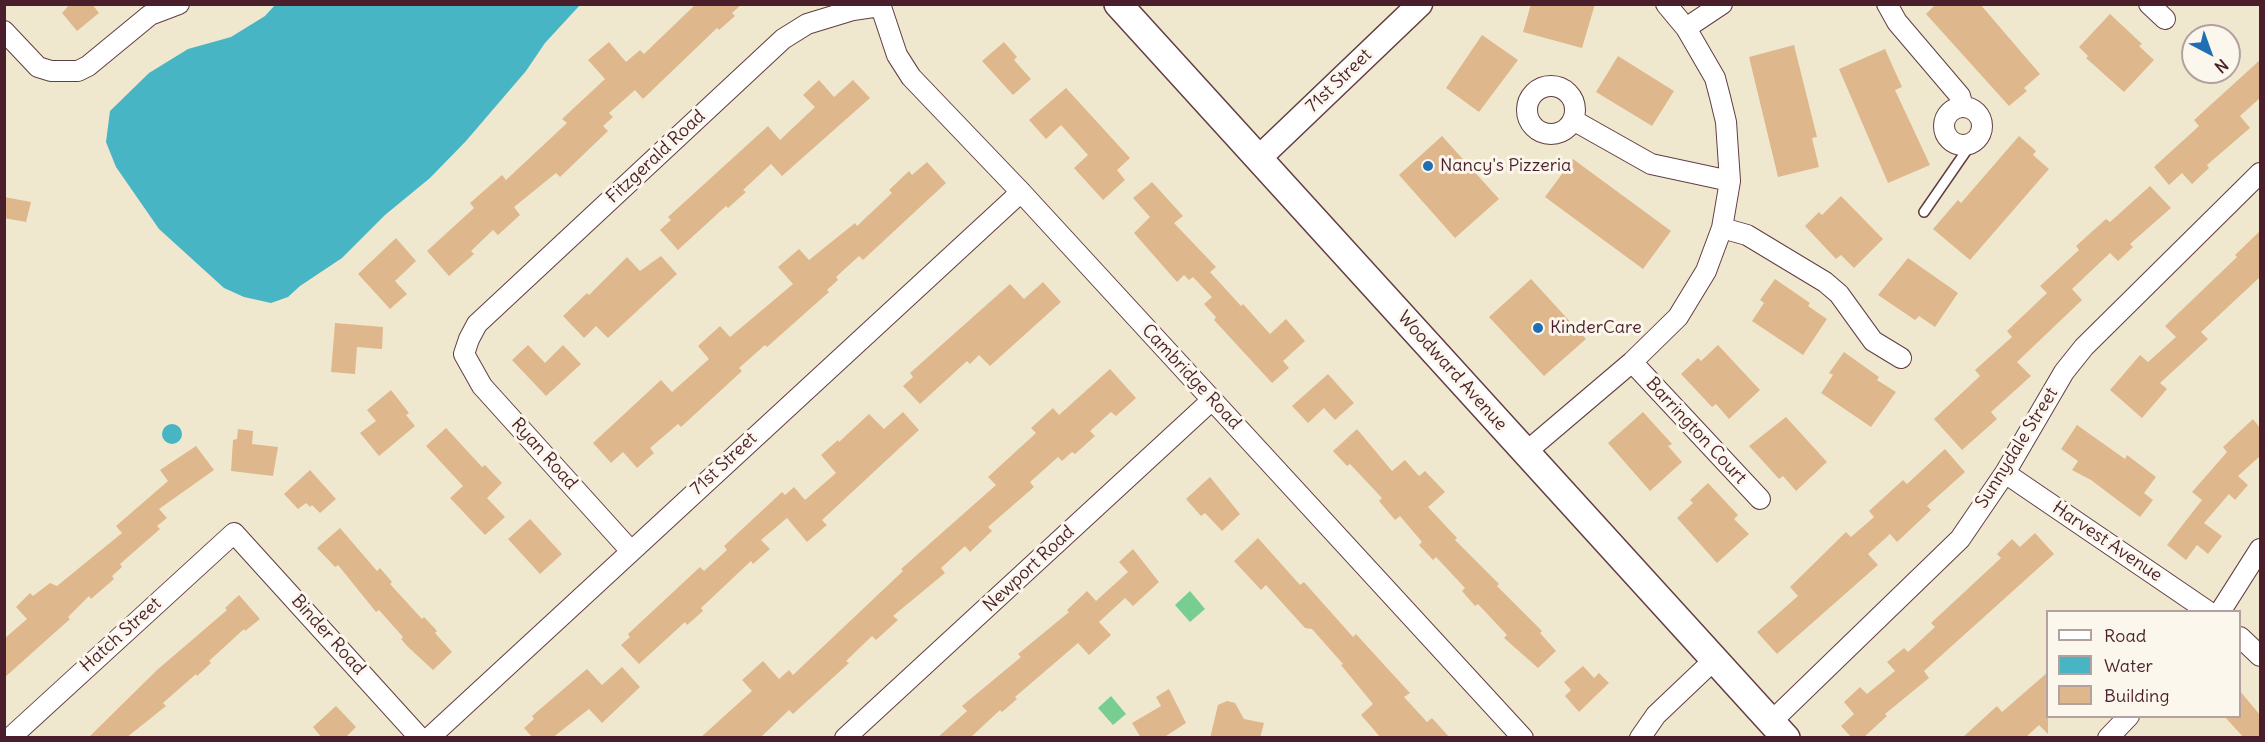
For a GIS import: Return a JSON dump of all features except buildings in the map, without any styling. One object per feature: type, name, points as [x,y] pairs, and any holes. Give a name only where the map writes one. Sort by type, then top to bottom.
[{"type":"main road","name":"Woodward Avenue","points":[[1118,4],[1779,729]]},
{"type":"street","points":[[4,31],[38,67],[64,72],[78,71],[88,66],[150,15],[179,4]]},
{"type":"street","name":"71st Street","points":[[1259,158],[1420,4]]},
{"type":"street","points":[[1526,452],[1632,362],[1678,318],[1706,271],[1722,228],[1730,182],[1726,122],[1714,78],[1686,28],[1666,4]]},
{"type":"street","points":[[1686,28],[1722,4]]},
{"type":"street","points":[[1887,4],[1897,22],[1960,96],[1963,107]]},
{"type":"street","points":[[2149,4],[2165,19]]},
{"type":"street","name":"Cambridge Road","points":[[880,5],[897,55],[911,77],[1021,192],[1523,738]]},
{"type":"street","name":"Fitzgerald Road","points":[[464,354],[477,324],[783,39],[807,24],[853,10],[880,5]]},
{"type":"street","points":[[1963,107],[1975,111],[1982,122],[1980,135],[1971,144],[1958,145],[1945,133],[1947,115],[1963,107]]},
{"type":"street","points":[[1573,120],[1650,164],[1730,182]]},
{"type":"street","name":"Sunnydale Street","points":[[1779,729],[1960,539],[2005,472],[2064,372],[2084,347],[2258,179]]},
{"type":"street","name":"71st Street","points":[[429,738],[630,550],[1021,192]]},
{"type":"street","points":[[1722,228],[1748,235],[1825,282],[1839,294],[1872,341],[1901,358]]},
{"type":"street","name":"Ryan Road","points":[[464,354],[482,386],[630,550]]},
{"type":"street","name":"Barrington Court","points":[[1632,362],[1760,499]]},
{"type":"street","name":"Newport Road","points":[[845,738],[1212,400]]},
{"type":"street","name":"Harvest Avenue","points":[[2005,472],[2206,610]]},
{"type":"street","name":"Hatch Street","points":[[10,738],[234,533]]},
{"type":"street","name":"Binder Road","points":[[234,533],[420,738]]},
{"type":"street","points":[[2221,610],[2260,549]]},
{"type":"street","points":[[2241,638],[2260,656]]},
{"type":"street","points":[[1640,738],[1656,714],[1715,660]]},
{"type":"street","points":[[2108,738],[2128,718]]},
{"type":"lane","points":[[1924,212],[1971,144]]},
{"type":"green space","points":[[1190,591],[1205,609],[1190,622],[1175,605]]},
{"type":"green space","points":[[1111,696],[1126,714],[1113,725],[1098,708]]},
{"type":"water","points":[[275,5],[580,5],[545,43],[526,71],[466,141],[430,178],[385,215],[342,258],[300,286],[288,297],[271,303],[244,297],[224,288],[159,229],[116,167],[106,142],[110,111],[149,73],[188,49],[231,37],[265,16]]},
{"type":"water","points":[[172,424],[179,427],[182,434],[179,441],[172,444],[165,441],[162,434],[165,427]]},
{"type":"place","name":"Nancy's Pizzeria","points":[[1428,166]]},
{"type":"place","name":"KinderCare","points":[[1538,328]]}]
